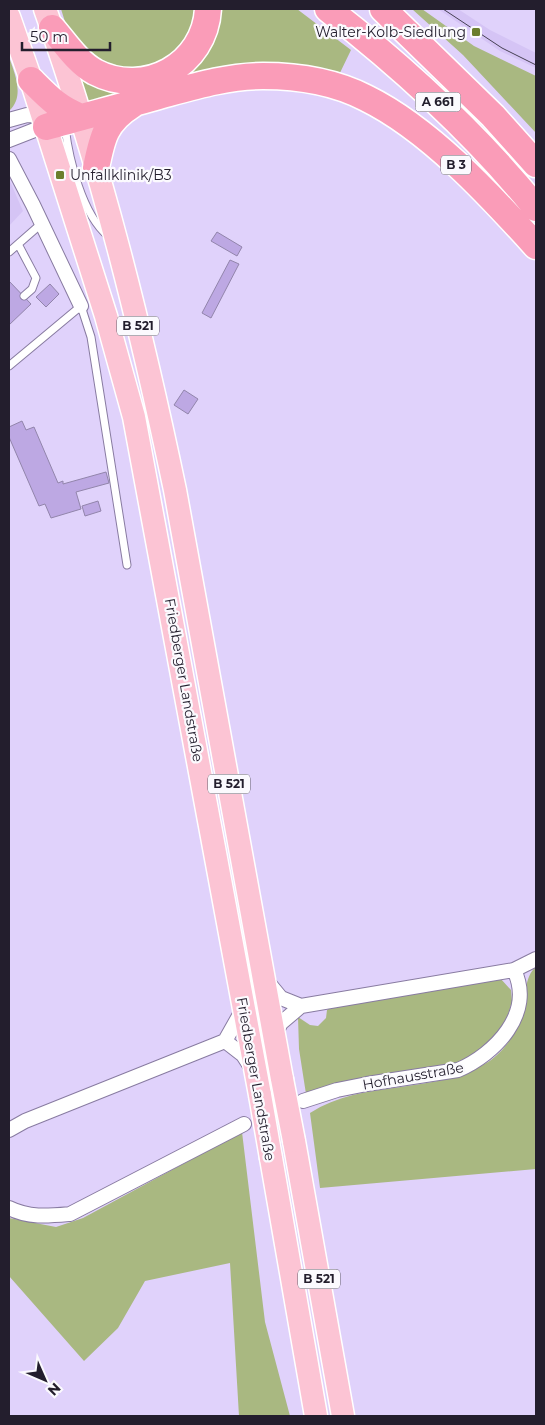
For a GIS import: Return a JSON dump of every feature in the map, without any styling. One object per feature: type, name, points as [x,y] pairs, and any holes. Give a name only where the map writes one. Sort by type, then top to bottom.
[{"type":"highway","points":[[49,18],[83,64],[94,71],[117,80],[139,82],[168,73],[185,60],[202,37],[208,9]]},
{"type":"highway","name":"A 661","points":[[328,9],[402,69],[439,103],[470,134],[536,208]]},
{"type":"highway","name":"A 661","points":[[364,9],[431,58],[493,116],[536,164]]},
{"type":"highway","points":[[383,9],[431,58]]},
{"type":"highway","name":"B 3","points":[[135,103],[226,80],[262,76],[304,80],[330,85],[366,98],[434,145],[480,187],[536,246]]},
{"type":"highway","points":[[31,80],[62,121],[135,103]]},
{"type":"highway","points":[[96,168],[103,136],[110,123],[116,115],[135,103]]},
{"type":"main road","points":[[9,17],[31,80]]},
{"type":"main road","name":"Friedberger Landstraße","points":[[49,18],[69,80],[62,121],[106,316],[134,417],[260,1095],[316,1416]]},
{"type":"main road","name":"Friedberger Landstraße","points":[[62,121],[96,168],[118,244],[145,352],[175,490],[344,1416]]},
{"type":"street","points":[[12,118],[25,103],[31,80]]},
{"type":"street","points":[[12,118],[62,121]]},
{"type":"street","points":[[9,140],[62,121]]},
{"type":"street","points":[[11,167],[41,224],[80,306]]},
{"type":"street","points":[[274,1036],[281,1023],[301,1006],[514,970],[536,959]]},
{"type":"street","name":"Hofhausstraße","points":[[303,1101],[337,1090],[458,1070],[473,1064],[488,1054],[506,1034],[517,1013],[519,982],[514,970]]},
{"type":"street","points":[[264,978],[272,991],[281,998],[301,1006]]},
{"type":"street","points":[[9,1130],[25,1121],[225,1041],[243,1009]]},
{"type":"street","points":[[225,1041],[243,1056],[255,1073]]},
{"type":"street","points":[[9,1208],[20,1214],[44,1217],[70,1214],[244,1124]]},
{"type":"lane","points":[[62,121],[84,200],[98,227],[118,244]]},
{"type":"lane","points":[[9,252],[41,224]]},
{"type":"lane","points":[[18,244],[36,278],[32,289],[24,296]]},
{"type":"lane","points":[[9,366],[80,306],[91,337],[127,565]]},
{"type":"shaded area","points":[[438,9],[458,9],[490,30],[536,53],[536,68],[500,51]]},
{"type":"shaded area","points":[[9,179],[23,211],[9,226]]},
{"type":"green space","points":[[61,9],[203,9],[203,16],[159,73],[100,70],[66,25]]},
{"type":"green space","points":[[214,9],[297,9],[351,50],[337,79],[86,108],[67,50],[154,84]]},
{"type":"green space","points":[[412,9],[422,9],[474,46],[536,76],[536,133],[463,55]]},
{"type":"green space","points":[[9,57],[16,78],[18,92],[17,99],[9,111]]},
{"type":"green space","points":[[536,967],[536,1169],[320,1188],[310,1113],[331,1102],[353,1095],[445,1079],[467,1073],[488,1062],[505,1047],[517,1027],[522,1013],[527,982]]},
{"type":"green space","points":[[500,978],[511,990],[512,1001],[507,1019],[494,1038],[474,1058],[449,1067],[306,1094],[299,1049],[298,1017],[310,1025],[318,1026],[326,1018],[327,1010],[331,1007]]},
{"type":"green space","points":[[242,1132],[265,1322],[290,1416],[239,1416],[230,1263],[145,1281],[118,1328],[84,1361],[9,1276],[9,1218],[56,1227],[83,1218]]},
{"type":"building","points":[[217,232],[242,247],[237,256],[211,241]]},
{"type":"building","points":[[230,260],[239,264],[211,318],[202,313]]},
{"type":"building","points":[[9,281],[31,304],[9,325]]},
{"type":"building","points":[[50,284],[59,294],[46,307],[36,297]]},
{"type":"building","points":[[184,390],[198,399],[188,414],[174,405]]},
{"type":"building","points":[[22,421],[26,430],[34,427],[58,483],[63,481],[63,484],[106,472],[109,483],[76,492],[81,509],[51,518],[45,504],[39,506],[9,437],[9,427]]},
{"type":"building","points":[[98,501],[101,511],[85,516],[82,506]]},
{"type":"tram line","points":[[443,9],[502,48],[536,65]]},
{"type":"place","name":"Walter-Kolb-Siedlung","points":[[476,32]]},
{"type":"place","name":"Unfallklinik/B3","points":[[60,175]]}]
